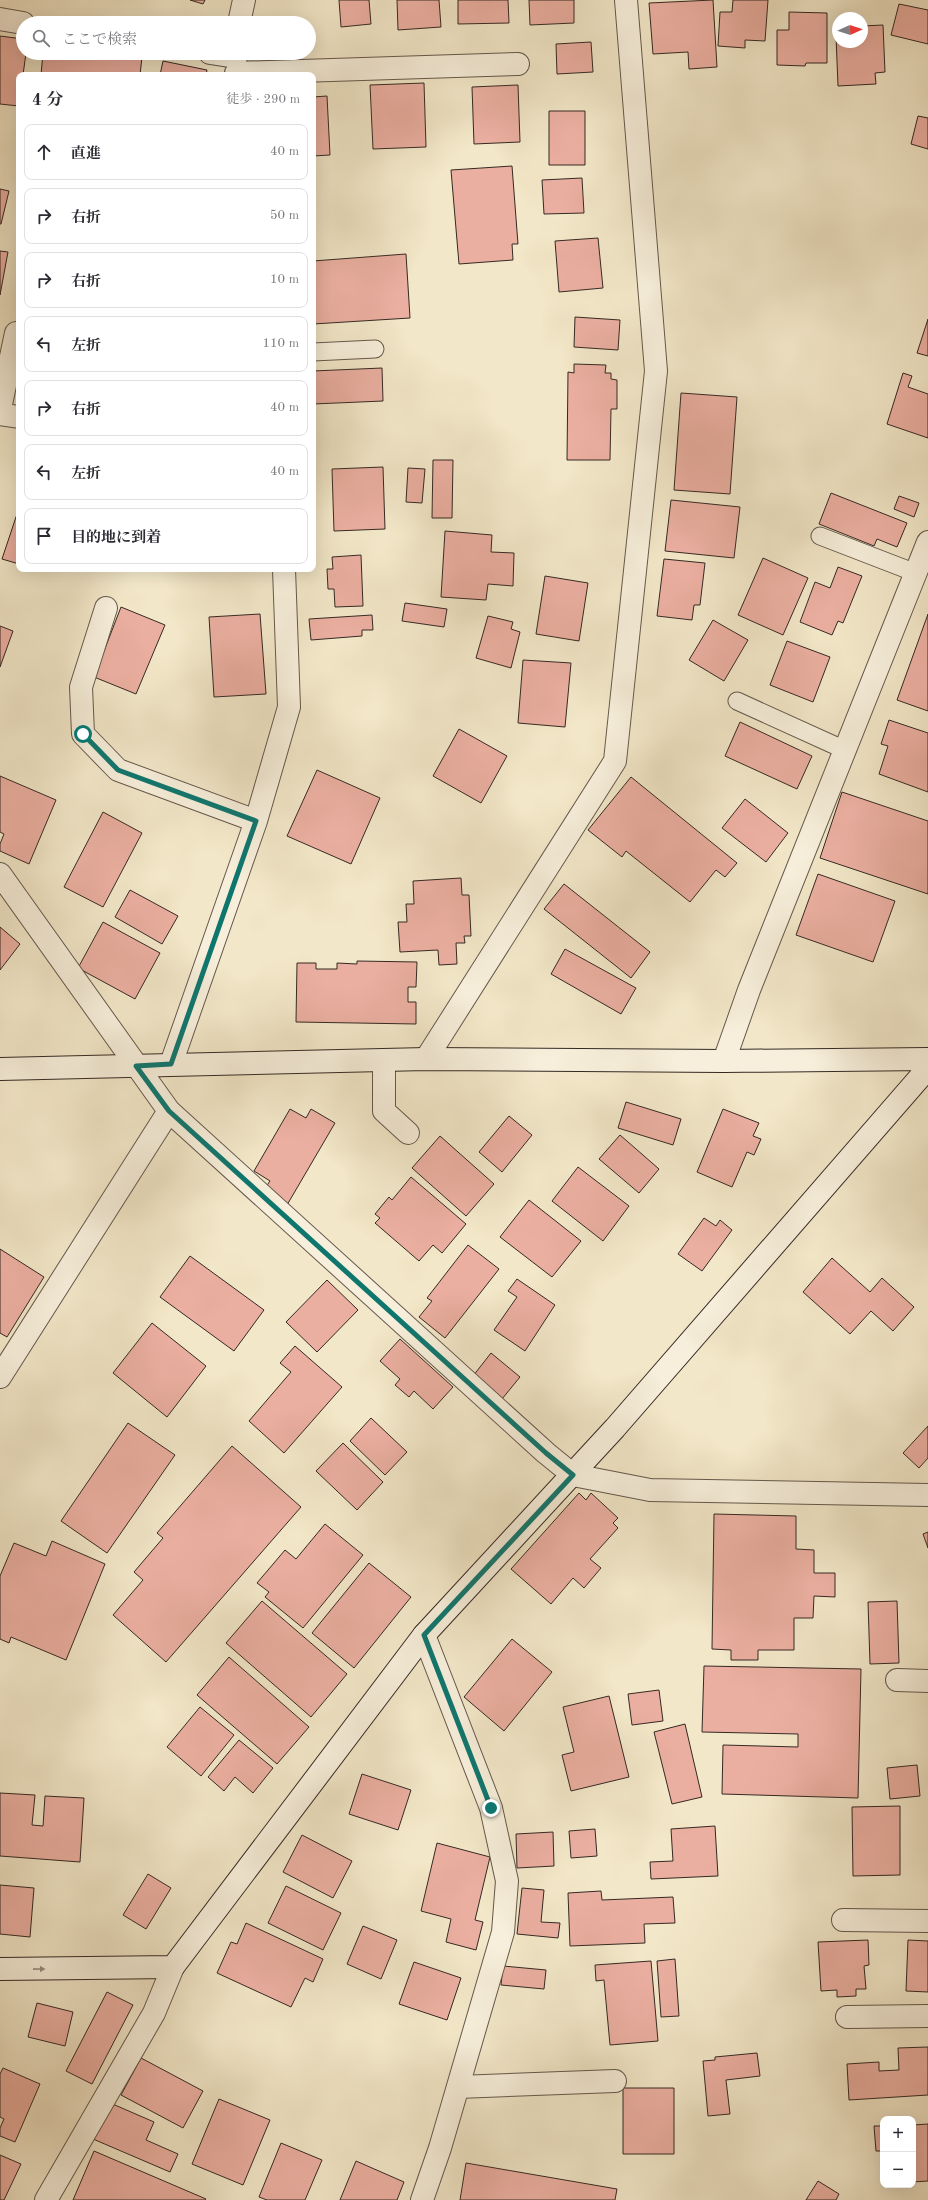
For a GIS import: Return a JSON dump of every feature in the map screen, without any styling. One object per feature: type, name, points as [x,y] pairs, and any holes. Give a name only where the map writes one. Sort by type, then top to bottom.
[{"type":"street","points":[[241,16],[244,0]]},
{"type":"street","points":[[426,1059],[615,761],[656,371],[626,0]]},
{"type":"street","points":[[0,19],[16,22]]},
{"type":"street","points":[[225,60],[236,65],[518,64]]},
{"type":"street","points":[[0,409],[16,333]]},
{"type":"street","points":[[0,414],[16,416]]},
{"type":"street","points":[[724,1061],[749,990],[928,542]]},
{"type":"street","points":[[171,1064],[256,821],[288,707],[284,572]]},
{"type":"street","points":[[106,608],[81,687],[83,734],[118,770],[256,821]]},
{"type":"street","points":[[0,874],[169,1111],[546,1453],[573,1475],[650,1490],[928,1496]]},
{"type":"street","points":[[0,1069],[426,1059],[724,1061],[928,1059]]},
{"type":"street","points":[[384,1060],[384,1111],[408,1133]]},
{"type":"street","points":[[46,2200],[154,2013],[173,1967],[424,1635],[573,1475],[928,1068]]},
{"type":"street","points":[[0,1377],[169,1111]]},
{"type":"street","points":[[422,2200],[458,2087],[503,1932],[507,1881],[491,1808],[424,1635]]},
{"type":"street","points":[[897,1680],[928,1681]]},
{"type":"street","points":[[843,1920],[928,1921]]},
{"type":"street","points":[[0,1969],[173,1967]]},
{"type":"street","points":[[847,2017],[928,2016]]},
{"type":"street","points":[[458,2087],[615,2080]]},
{"type":"lane","points":[[316,352],[375,349]]},
{"type":"lane","points":[[820,536],[916,573]]},
{"type":"lane","points":[[736,702],[845,750]]},
{"type":"building","points":[[190,0],[205,0],[203,4]]},
{"type":"building","points":[[339,0],[369,0],[371,24],[341,27]]},
{"type":"building","points":[[397,0],[439,0],[441,27],[398,30]]},
{"type":"building","points":[[458,0],[508,0],[509,23],[458,24]]},
{"type":"building","points":[[529,0],[574,0],[574,23],[530,25]]},
{"type":"building","points":[[713,0],[717,67],[689,69],[688,52],[653,54],[649,3]]},
{"type":"building","points":[[733,0],[768,0],[765,41],[745,40],[745,48],[718,46],[720,12],[732,12]]},
{"type":"building","points":[[899,4],[928,10],[928,44],[891,35]]},
{"type":"building","points":[[789,12],[827,13],[827,63],[806,63],[805,66],[777,65],[777,30],[789,30]]},
{"type":"building","points":[[883,25],[885,72],[875,73],[876,84],[838,86],[836,48],[868,48],[868,26]]},
{"type":"building","points":[[0,36],[16,38],[16,60],[25,60],[23,72],[16,72],[16,106],[0,104]]},
{"type":"building","points":[[591,42],[593,72],[557,74],[556,44]]},
{"type":"building","points":[[42,60],[142,60],[140,72],[41,72]]},
{"type":"building","points":[[163,61],[207,70],[207,72],[161,72]]},
{"type":"building","points":[[424,83],[426,147],[373,149],[370,85]]},
{"type":"building","points":[[518,85],[520,142],[474,144],[472,87]]},
{"type":"building","points":[[327,96],[330,155],[316,156],[316,97]]},
{"type":"building","points":[[549,111],[585,111],[585,165],[549,165]]},
{"type":"building","points":[[918,116],[928,118],[928,149],[911,144]]},
{"type":"building","points":[[512,166],[518,244],[512,244],[513,260],[459,264],[451,170]]},
{"type":"building","points":[[582,178],[584,213],[544,214],[542,180]]},
{"type":"building","points":[[0,189],[9,191],[1,224],[0,224]]},
{"type":"building","points":[[598,238],[603,288],[559,292],[555,241]]},
{"type":"building","points":[[0,251],[8,252],[0,295]]},
{"type":"building","points":[[406,254],[410,318],[316,324],[316,261]]},
{"type":"building","points":[[575,317],[620,320],[618,350],[574,347]]},
{"type":"building","points":[[928,319],[928,356],[917,353]]},
{"type":"building","points":[[574,364],[606,365],[605,373],[611,373],[611,379],[617,380],[617,409],[611,409],[610,460],[567,460],[568,372],[574,373]]},
{"type":"building","points":[[382,368],[383,401],[316,404],[316,371]]},
{"type":"building","points":[[903,373],[912,376],[908,387],[928,394],[928,438],[887,424]]},
{"type":"building","points":[[681,393],[737,397],[730,494],[674,490]]},
{"type":"building","points":[[433,460],[453,460],[452,518],[432,518]]},
{"type":"building","points":[[383,467],[385,529],[334,531],[332,469]]},
{"type":"building","points":[[408,468],[425,469],[422,503],[406,502]]},
{"type":"building","points":[[831,493],[907,523],[897,547],[877,539],[874,546],[819,524]]},
{"type":"building","points":[[899,496],[919,503],[914,517],[894,509]]},
{"type":"building","points":[[671,500],[740,507],[734,558],[665,551]]},
{"type":"building","points":[[16,517],[16,563],[2,559]]},
{"type":"building","points":[[445,531],[492,535],[491,552],[514,553],[513,586],[488,584],[486,600],[441,597]]},
{"type":"building","points":[[361,555],[363,606],[335,607],[334,589],[328,589],[327,569],[333,569],[332,557]]},
{"type":"building","points":[[763,558],[808,578],[783,635],[738,615]]},
{"type":"building","points":[[664,559],[705,563],[700,605],[694,605],[692,620],[657,616]]},
{"type":"building","points":[[838,567],[862,576],[843,623],[838,621],[832,635],[800,622],[815,582],[830,588]]},
{"type":"building","points":[[545,576],[588,583],[579,641],[536,634]]},
{"type":"building","points":[[405,603],[447,609],[444,627],[402,621]]},
{"type":"building","points":[[121,607],[165,625],[136,694],[94,677]]},
{"type":"building","points":[[260,614],[266,694],[214,697],[209,617]]},
{"type":"building","points":[[928,614],[928,711],[897,700]]},
{"type":"building","points":[[372,615],[373,630],[362,630],[362,636],[311,640],[309,619]]},
{"type":"building","points":[[488,616],[513,622],[511,629],[520,632],[511,668],[476,658]]},
{"type":"building","points":[[713,620],[748,640],[724,681],[689,660]]},
{"type":"building","points":[[0,626],[13,631],[0,667]]},
{"type":"building","points":[[787,641],[830,657],[813,702],[770,685]]},
{"type":"building","points":[[523,660],[571,663],[565,727],[518,723]]},
{"type":"building","points":[[889,720],[928,733],[928,792],[879,774],[888,746],[881,744]]},
{"type":"building","points":[[740,722],[812,756],[797,789],[725,756]]},
{"type":"building","points":[[459,729],[507,756],[481,803],[433,776]]},
{"type":"building","points":[[317,770],[380,798],[351,864],[287,836]]},
{"type":"building","points":[[0,776],[56,800],[29,864],[0,851],[0,844],[4,834],[0,832]]},
{"type":"building","points":[[631,777],[737,863],[725,877],[716,870],[690,902],[626,851],[622,857],[588,830]]},
{"type":"building","points":[[842,792],[928,821],[928,894],[820,858]]},
{"type":"building","points":[[745,799],[788,833],[766,862],[722,828]]},
{"type":"building","points":[[103,812],[142,833],[103,907],[64,887]]},
{"type":"building","points":[[818,874],[895,901],[873,962],[796,935]]},
{"type":"building","points":[[461,878],[462,895],[469,895],[471,936],[464,936],[465,943],[456,943],[457,964],[439,965],[438,950],[400,952],[398,922],[407,922],[406,904],[414,904],[413,881]]},
{"type":"building","points":[[564,884],[650,952],[631,978],[544,909]]},
{"type":"building","points":[[130,890],[178,916],[162,944],[115,917]]},
{"type":"building","points":[[103,922],[160,953],[135,999],[78,968]]},
{"type":"building","points":[[0,927],[20,944],[0,970]]},
{"type":"building","points":[[565,949],[636,988],[621,1014],[551,974]]},
{"type":"building","points":[[357,961],[417,962],[416,987],[408,987],[408,1002],[416,1002],[416,1024],[296,1022],[297,963],[316,963],[316,969],[337,969],[337,963],[357,964]]},
{"type":"building","points":[[626,1102],[681,1119],[673,1145],[618,1128]]},
{"type":"building","points":[[290,1109],[306,1118],[311,1109],[335,1123],[287,1205],[263,1191],[270,1181],[254,1171]]},
{"type":"building","points":[[723,1109],[759,1123],[753,1136],[761,1139],[754,1155],[747,1152],[732,1187],[697,1172]]},
{"type":"building","points":[[509,1116],[532,1135],[502,1172],[479,1152]]},
{"type":"building","points":[[620,1135],[659,1169],[639,1193],[599,1159]]},
{"type":"building","points":[[440,1136],[494,1184],[466,1216],[412,1168]]},
{"type":"building","points":[[578,1167],[629,1206],[603,1241],[552,1201]]},
{"type":"building","points":[[411,1177],[466,1224],[442,1253],[433,1245],[419,1261],[375,1223],[380,1218],[375,1214],[389,1197],[392,1200]]},
{"type":"building","points":[[529,1200],[581,1241],[552,1277],[500,1237]]},
{"type":"building","points":[[704,1218],[716,1226],[720,1220],[732,1230],[702,1271],[678,1254]]},
{"type":"building","points":[[468,1245],[499,1269],[445,1338],[419,1317],[432,1301],[427,1298]]},
{"type":"building","points":[[0,1249],[44,1277],[7,1337],[0,1333]]},
{"type":"building","points":[[190,1256],[264,1310],[234,1351],[160,1297]]},
{"type":"building","points":[[832,1258],[870,1292],[882,1278],[914,1307],[893,1331],[871,1311],[850,1334],[803,1292]]},
{"type":"building","points":[[517,1279],[555,1305],[525,1351],[494,1330],[517,1297],[508,1291]]},
{"type":"building","points":[[327,1280],[358,1310],[317,1352],[286,1322]]},
{"type":"building","points":[[152,1323],[206,1366],[167,1417],[113,1373]]},
{"type":"building","points":[[400,1339],[453,1387],[433,1409],[414,1391],[409,1397],[395,1385],[400,1379],[380,1361]]},
{"type":"building","points":[[295,1346],[342,1387],[284,1453],[249,1421],[291,1372],[280,1363]]},
{"type":"building","points":[[491,1353],[520,1377],[502,1399],[473,1376]]},
{"type":"building","points":[[371,1418],[407,1452],[385,1475],[350,1441]]},
{"type":"building","points":[[128,1423],[175,1455],[107,1553],[61,1521]]},
{"type":"building","points":[[928,1426],[928,1458],[919,1468],[903,1453]]},
{"type":"building","points":[[343,1443],[383,1482],[357,1510],[316,1471]]},
{"type":"building","points":[[232,1446],[301,1507],[166,1662],[113,1615],[143,1580],[134,1572],[163,1538],[157,1533]]},
{"type":"building","points":[[579,1493],[586,1500],[591,1493],[618,1518],[613,1523],[618,1528],[590,1559],[601,1568],[584,1588],[573,1578],[551,1604],[511,1569]]},
{"type":"building","points":[[714,1514],[796,1516],[796,1549],[814,1550],[814,1573],[835,1573],[835,1597],[814,1596],[813,1618],[794,1618],[794,1650],[758,1650],[758,1660],[731,1660],[731,1650],[712,1649]]},
{"type":"building","points":[[325,1524],[363,1555],[303,1628],[265,1597],[269,1592],[257,1583],[285,1550],[296,1559]]},
{"type":"building","points":[[928,1532],[928,1548],[923,1534]]},
{"type":"building","points":[[52,1541],[105,1564],[66,1660],[11,1637],[9,1643],[0,1639],[0,1576],[14,1543],[46,1556]]},
{"type":"building","points":[[369,1563],[411,1597],[354,1668],[312,1633]]},
{"type":"building","points":[[262,1601],[347,1674],[311,1717],[226,1643]]},
{"type":"building","points":[[897,1601],[899,1663],[870,1664],[868,1602]]},
{"type":"building","points":[[512,1639],[552,1672],[504,1731],[464,1697]]},
{"type":"building","points":[[229,1657],[309,1727],[277,1764],[197,1695]]},
{"type":"building","points":[[704,1666],[861,1669],[858,1798],[722,1794],[723,1745],[798,1747],[798,1734],[702,1732]]},
{"type":"building","points":[[659,1690],[663,1721],[632,1725],[628,1694]]},
{"type":"building","points":[[609,1696],[629,1777],[571,1791],[562,1755],[574,1752],[563,1707]]},
{"type":"building","points":[[200,1707],[234,1735],[201,1776],[167,1747]]},
{"type":"building","points":[[685,1724],[702,1797],[672,1804],[654,1732]]},
{"type":"building","points":[[239,1740],[273,1768],[253,1793],[235,1777],[224,1791],[208,1777]]},
{"type":"building","points":[[917,1765],[920,1796],[890,1799],[887,1768]]},
{"type":"building","points":[[362,1774],[411,1790],[398,1830],[349,1814]]},
{"type":"building","points":[[0,1793],[35,1795],[32,1825],[43,1826],[45,1796],[84,1798],[80,1862],[0,1856]]},
{"type":"building","points":[[900,1806],[900,1875],[853,1876],[852,1807]]},
{"type":"building","points":[[715,1826],[718,1876],[651,1879],[650,1862],[673,1861],[671,1829]]},
{"type":"building","points":[[595,1829],[597,1856],[571,1858],[569,1831]]},
{"type":"building","points":[[553,1832],[554,1866],[517,1868],[516,1834]]},
{"type":"building","points":[[302,1835],[352,1861],[333,1898],[283,1872]]},
{"type":"building","points":[[437,1843],[490,1857],[475,1920],[483,1922],[476,1950],[446,1942],[451,1919],[421,1911]]},
{"type":"building","points":[[148,1874],[171,1888],[146,1929],[123,1915]]},
{"type":"building","points":[[0,1885],[34,1888],[30,1937],[0,1934]]},
{"type":"building","points":[[286,1886],[341,1913],[323,1950],[268,1923]]},
{"type":"building","points":[[522,1888],[544,1890],[541,1922],[560,1923],[558,1938],[517,1934]]},
{"type":"building","points":[[601,1891],[602,1900],[673,1897],[675,1923],[644,1924],[645,1943],[570,1946],[568,1893]]},
{"type":"building","points":[[246,1923],[323,1959],[313,1982],[305,1978],[291,2007],[217,1973],[231,1942],[237,1944]]},
{"type":"building","points":[[363,1926],[397,1940],[381,1979],[347,1964]]},
{"type":"building","points":[[868,1940],[869,1965],[864,1966],[866,1989],[856,1989],[856,1996],[837,1997],[837,1990],[821,1991],[818,1942]]},
{"type":"building","points":[[908,1940],[928,1941],[928,1992],[906,1991]]},
{"type":"building","points":[[675,1959],[679,2016],[661,2017],[657,1961]]},
{"type":"building","points":[[651,1961],[658,2041],[610,2045],[604,1980],[596,1981],[595,1965]]},
{"type":"building","points":[[414,1962],[461,1978],[447,2020],[399,2004]]},
{"type":"building","points":[[503,1966],[546,1970],[544,1989],[501,1985]]},
{"type":"building","points":[[107,1992],[133,2005],[92,2084],[66,2071]]},
{"type":"building","points":[[37,2003],[73,2012],[65,2046],[28,2037]]},
{"type":"building","points":[[928,2047],[928,2095],[849,2100],[847,2064],[879,2062],[879,2071],[899,2070],[898,2048]]},
{"type":"building","points":[[757,2053],[760,2076],[726,2080],[730,2114],[708,2116],[703,2061],[715,2060],[715,2057]]},
{"type":"building","points":[[141,2058],[203,2091],[183,2128],[121,2095]]},
{"type":"building","points":[[3,2068],[40,2084],[15,2142],[0,2136],[0,2128],[4,2119],[0,2117],[0,2074]]},
{"type":"building","points":[[623,2088],[674,2088],[674,2154],[623,2154]]},
{"type":"building","points":[[219,2099],[270,2120],[243,2185],[192,2164]]},
{"type":"building","points":[[108,2102],[154,2122],[146,2140],[178,2154],[170,2172],[93,2139]]},
{"type":"building","points":[[928,2124],[928,2181],[916,2182],[916,2125]]},
{"type":"building","points":[[874,2126],[880,2126],[880,2151],[876,2151]]},
{"type":"building","points":[[281,2143],[322,2160],[305,2200],[267,2200],[259,2197]]},
{"type":"building","points":[[94,2151],[206,2199],[73,2200]]},
{"type":"building","points":[[0,2155],[21,2164],[4,2200],[0,2200]]},
{"type":"building","points":[[356,2161],[404,2182],[397,2200],[340,2200]]},
{"type":"building","points":[[466,2163],[617,2189],[615,2200],[460,2200]]},
{"type":"building","points":[[818,2181],[839,2194],[836,2200],[806,2200]]},
{"type":"route","points":[[83,734],[118,770],[256,821],[171,1064],[136,1066],[169,1111],[546,1453],[573,1475],[424,1635],[491,1808]]}]
